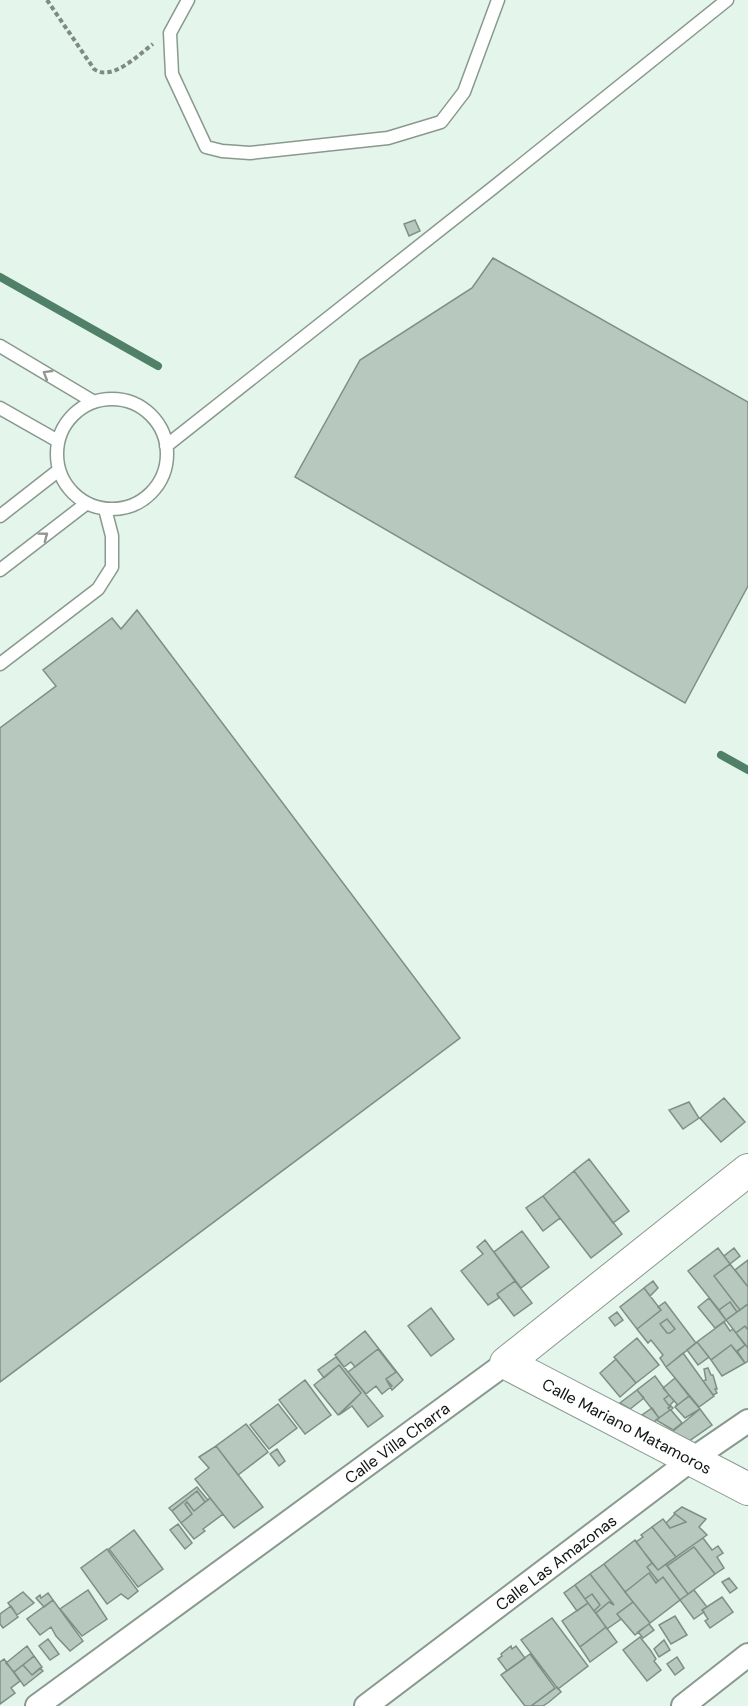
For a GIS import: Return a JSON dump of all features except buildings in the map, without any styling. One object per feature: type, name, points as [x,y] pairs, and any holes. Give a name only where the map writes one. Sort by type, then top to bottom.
[{"type":"street","name":"Calle Villa Charra","points":[[37,1706],[506,1363],[748,1170]]},
{"type":"street","name":"Calle Mariano Matamoros","points":[[506,1363],[748,1489]]},
{"type":"street","name":"Calle Las Amazonas","points":[[366,1706],[748,1420]]},
{"type":"street","points":[[683,1706],[746,1660]]},
{"type":"lane","points":[[188,0],[171,33],[172,74],[206,147],[249,153],[388,138],[441,122],[464,92],[498,0]]},
{"type":"lane","points":[[166,446],[485,195],[727,0]]},
{"type":"lane","points":[[0,346],[94,402]]},
{"type":"lane","points":[[122,400],[135,405],[156,421],[163,433],[166,446],[163,475],[144,499],[131,506],[105,509],[87,503],[75,495],[65,483],[59,470],[58,441],[63,428],[71,417],[94,402],[122,400]]},
{"type":"lane","points":[[0,408],[58,441]]},
{"type":"lane","points":[[0,516],[59,470]]},
{"type":"lane","points":[[0,570],[87,503]]},
{"type":"lane","points":[[0,664],[98,589],[112,567],[112,536],[105,509]]},
{"type":"path","points":[[47,0],[94,69],[99,72],[115,71],[171,33]]},
{"type":"waterway","points":[[0,277],[158,366]]},
{"type":"waterway","points":[[721,755],[748,770]]}]
